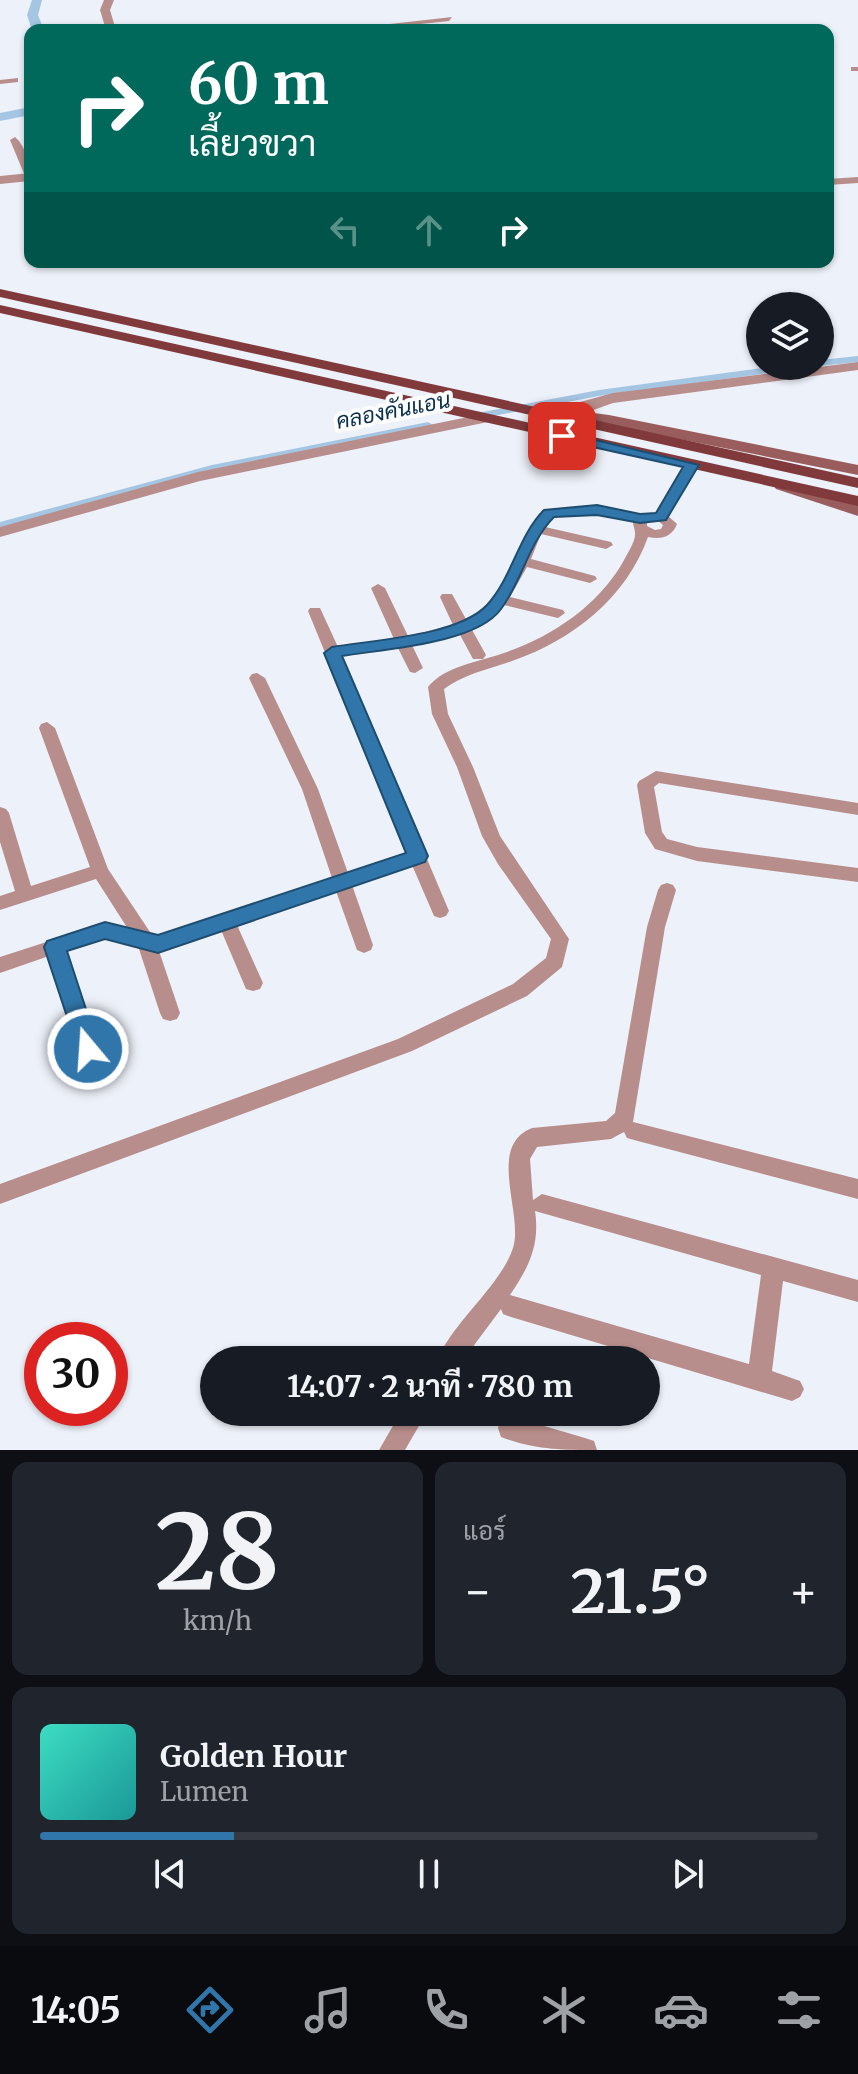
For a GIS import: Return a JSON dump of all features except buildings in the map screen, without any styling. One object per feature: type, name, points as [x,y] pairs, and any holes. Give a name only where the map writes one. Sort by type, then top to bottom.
[{"type":"main road","points":[[0,284],[145,325]]},
{"type":"main road","points":[[0,293],[556,413],[858,483]]},
{"type":"main road","points":[[0,309],[858,501]]},
{"type":"main road","points":[[0,319],[99,331]]},
{"type":"main road","points":[[556,413],[858,470]]},
{"type":"main road","points":[[766,481],[858,511]]},
{"type":"street","points":[[109,0],[105,10],[109,24]]},
{"type":"street","points":[[416,24],[449,19]]},
{"type":"street","points":[[432,21],[435,24]]},
{"type":"street","points":[[0,82],[15,80]]},
{"type":"street","points":[[15,140],[24,162]]},
{"type":"street","points":[[0,180],[24,177]]},
{"type":"street","points":[[834,182],[858,180]]},
{"type":"street","points":[[556,413],[613,398],[858,366]]},
{"type":"street","points":[[0,532],[198,477],[480,418]]},
{"type":"street","points":[[332,653],[463,627],[494,608],[537,529],[550,513],[597,510],[642,525],[661,517],[692,465]]},
{"type":"street","points":[[0,1194],[405,1045],[520,990],[555,962],[560,939],[547,914],[514,874],[481,815],[470,777],[436,712],[436,687],[446,679],[517,654],[559,634],[586,615],[636,554],[642,525]]},
{"type":"street","points":[[537,529],[606,545]]},
{"type":"street","points":[[521,561],[590,579]]},
{"type":"street","points":[[378,588],[415,668]]},
{"type":"street","points":[[447,597],[478,655]]},
{"type":"street","points":[[500,599],[558,613]]},
{"type":"street","points":[[315,611],[440,911]]},
{"type":"street","points":[[257,678],[310,789],[364,945]]},
{"type":"street","points":[[47,728],[100,871],[146,941],[170,1013]]},
{"type":"street","points":[[858,809],[656,777],[645,785],[654,833],[661,844],[697,854],[858,875]]},
{"type":"street","points":[[0,813],[25,895]]},
{"type":"street","points":[[0,965],[105,930],[158,944],[418,856]]},
{"type":"street","points":[[0,903],[100,871]]},
{"type":"street","points":[[459,1346],[518,1263],[526,1245],[519,1161],[525,1143],[532,1138],[611,1130],[625,1117],[656,927],[667,890]]},
{"type":"street","points":[[226,921],[253,983]]},
{"type":"street","points":[[55,947],[88,1049]]},
{"type":"street","points":[[634,1131],[858,1189]]},
{"type":"street","points":[[542,1204],[858,1291]]},
{"type":"street","points":[[759,1381],[773,1269]]},
{"type":"street","points":[[511,1306],[792,1389]]},
{"type":"street","points":[[391,1450],[406,1426]]},
{"type":"street","points":[[510,1428],[585,1450]]},
{"type":"waterway","points":[[35,24],[33,15],[37,0]]},
{"type":"waterway","points":[[0,117],[24,112]]},
{"type":"waterway","name":"คลองคันแอน","points":[[834,362],[858,359]]},
{"type":"waterway","name":"คลองคันแอน","points":[[472,417],[599,393],[746,373]]},
{"type":"waterway","name":"คลองคันแอน","points":[[0,526],[212,468],[428,425]]},
{"type":"route","points":[[88,1049],[55,947],[105,930],[158,944],[418,856],[332,653],[443,633],[472,624],[494,608],[540,523],[550,513],[597,510],[640,519],[654,515],[661,517],[692,465],[562,436]]}]
